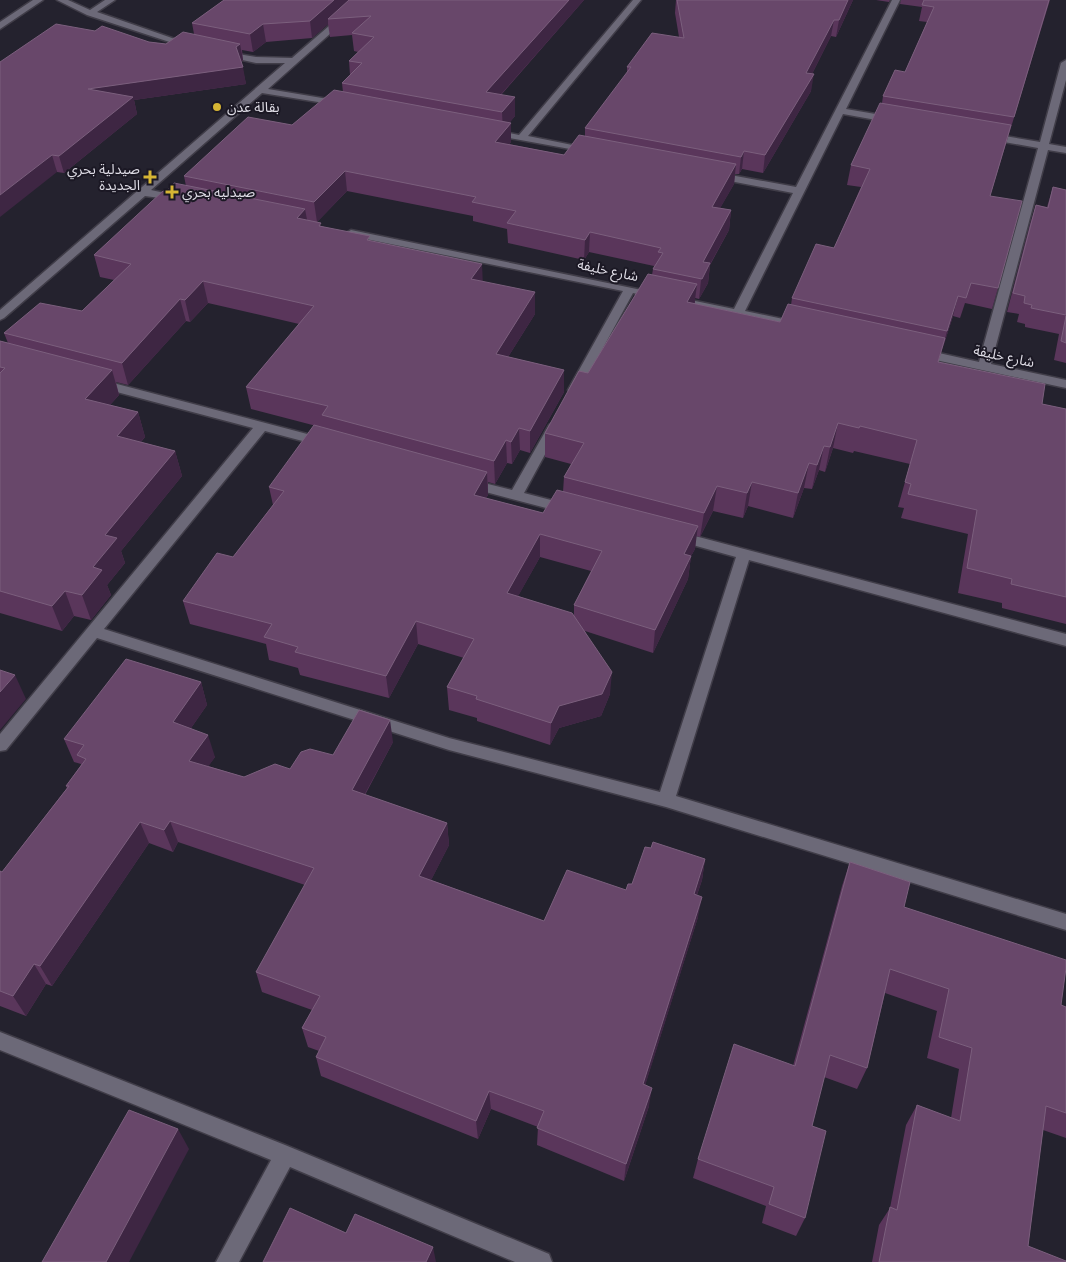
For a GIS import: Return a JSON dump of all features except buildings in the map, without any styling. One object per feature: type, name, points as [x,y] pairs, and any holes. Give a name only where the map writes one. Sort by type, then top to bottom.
[{"type":"street","points":[[0,26],[39,0]]},
{"type":"street","points":[[61,0],[90,13],[165,39],[206,50],[256,60],[294,61]]},
{"type":"street","points":[[90,13],[111,0]]},
{"type":"street","points":[[0,316],[364,0]]},
{"type":"street","points":[[522,138],[636,0]]},
{"type":"street","points":[[738,313],[896,0]]},
{"type":"street","points":[[984,366],[1066,63]]},
{"type":"street","points":[[260,90],[347,106]]},
{"type":"street","points":[[840,111],[908,122]]},
{"type":"street","points":[[483,131],[598,153]]},
{"type":"street","points":[[976,134],[1066,150]]},
{"type":"street","points":[[703,173],[799,191]]},
{"type":"street","points":[[143,192],[192,201]]},
{"type":"street","name":"شارع خليفة","points":[[338,231],[630,289],[813,329]]},
{"type":"street","points":[[515,496],[630,289]]},
{"type":"street","name":"شارع خليفة","points":[[908,350],[1066,384]]},
{"type":"street","points":[[86,380],[337,447]]},
{"type":"street","points":[[0,745],[262,426]]},
{"type":"street","points":[[459,480],[582,513]]},
{"type":"street","points":[[658,532],[1066,640]]},
{"type":"street","points":[[666,800],[744,554]]},
{"type":"street","points":[[93,631],[449,744],[666,800],[1066,922]]},
{"type":"street","points":[[0,1041],[285,1155],[542,1262]]},
{"type":"street","points":[[227,1262],[285,1155]]},
{"type":"place","name":"بقالة عدن","points":[[217,107]]},
{"type":"place","name":"صيدلية بحري الجديدة","points":[[150,177]]},
{"type":"place","name":"صيدليه بحري","points":[[172,192]]}]
